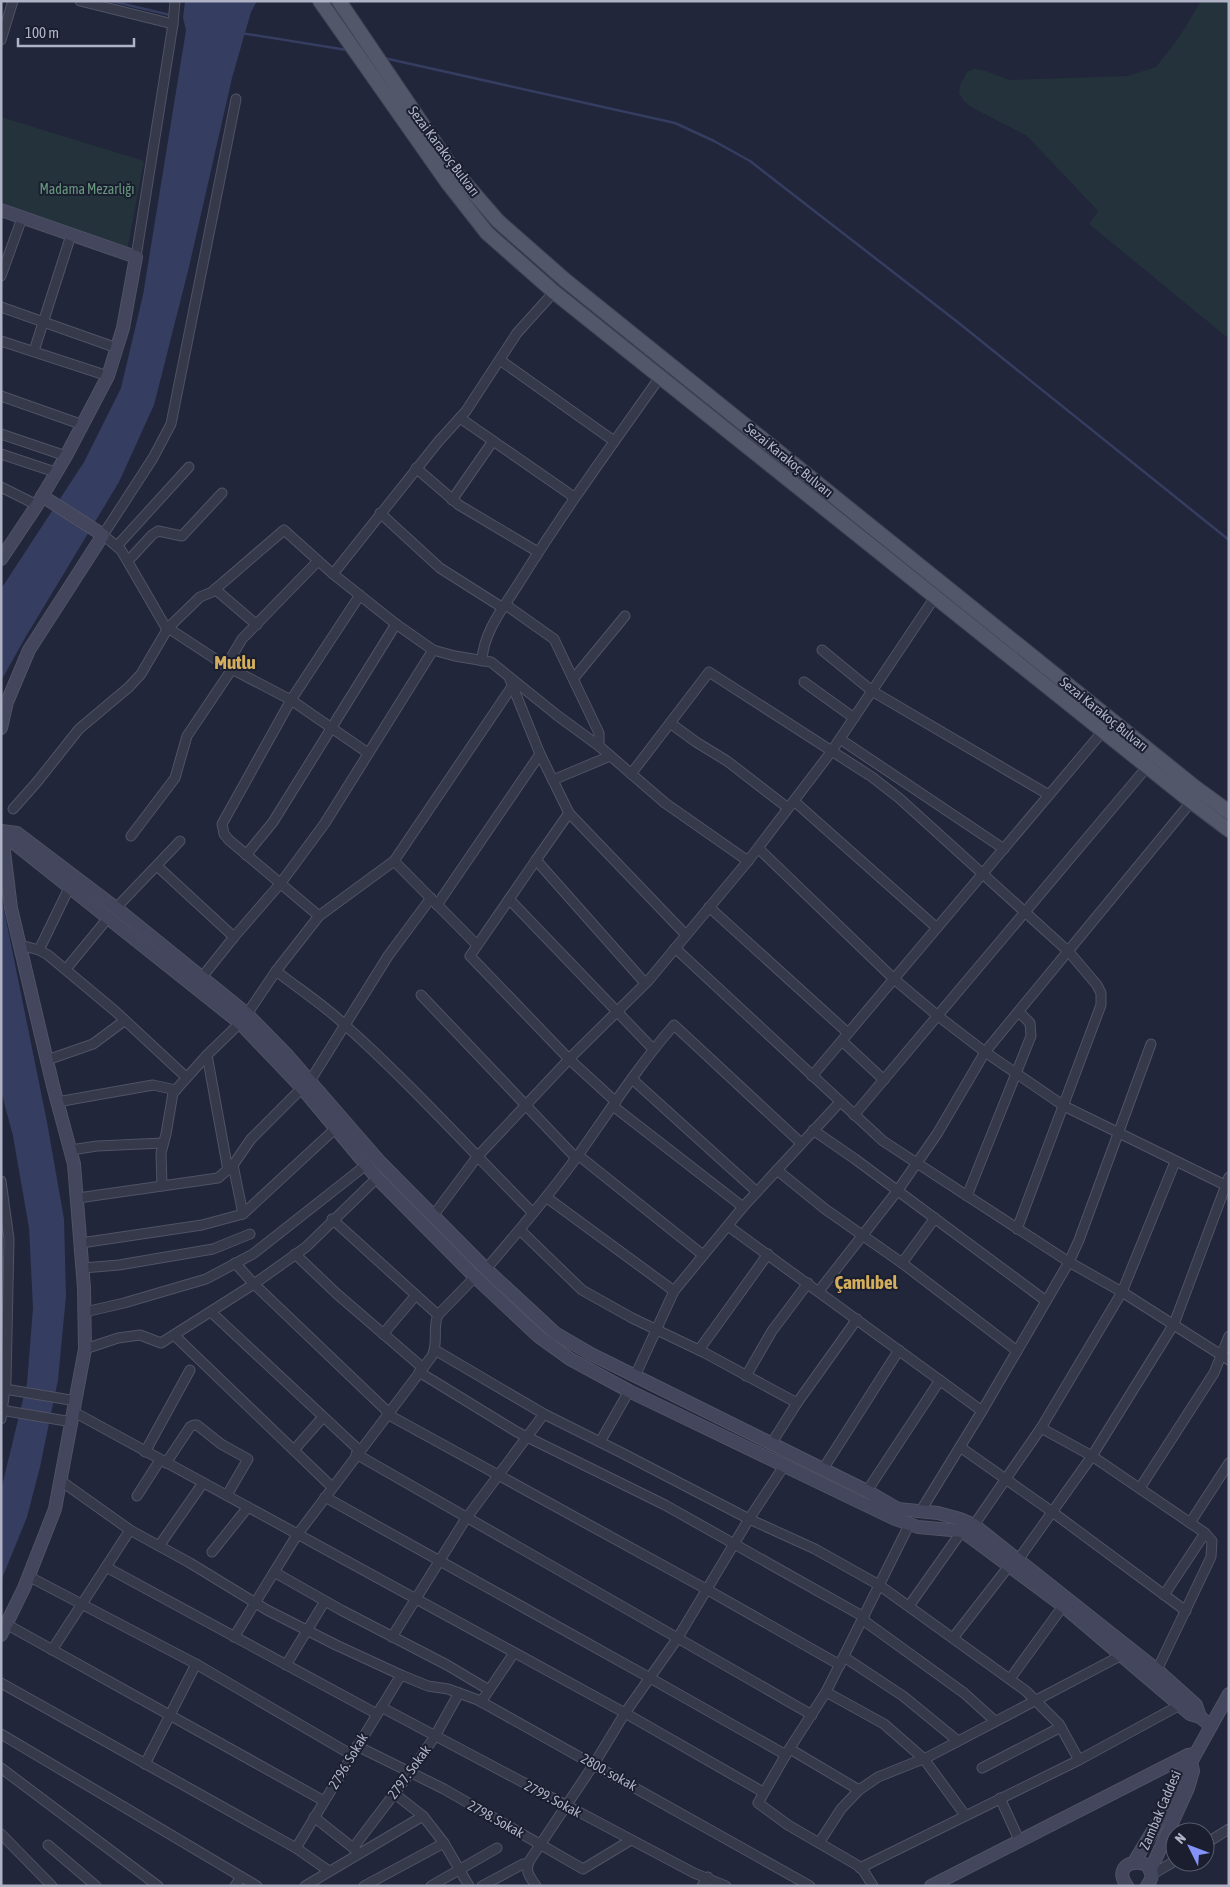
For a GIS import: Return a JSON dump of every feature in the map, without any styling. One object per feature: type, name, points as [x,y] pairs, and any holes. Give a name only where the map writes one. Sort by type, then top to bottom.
[{"type":"main road","points":[[320,1],[437,170],[488,233],[554,292],[1147,767],[1229,830]]},
{"type":"main road","name":"Sezai Karakoç Bulvarı","points":[[339,1],[452,168],[498,221],[558,274],[1196,788],[1229,812]]},
{"type":"main road","points":[[1,210],[136,257],[123,328],[108,376],[42,500],[1,559]]},
{"type":"main road","points":[[1,728],[8,702],[29,650],[99,532],[42,500]]},
{"type":"main road","points":[[2,835],[17,833],[112,913],[244,1019]]},
{"type":"main road","points":[[2,835],[69,888],[112,913],[202,977],[433,1216],[486,1269],[555,1333],[591,1354],[867,1491],[898,1509],[938,1513],[974,1525],[1062,1606],[1190,1714],[1200,1717],[1211,1726]]},
{"type":"main road","points":[[2,835],[11,908],[74,1164],[85,1312],[85,1349],[55,1509],[4,1630]]},
{"type":"main road","points":[[306,1084],[336,1128],[377,1178],[475,1277],[538,1336],[570,1359],[629,1391],[909,1525],[962,1531],[1014,1563],[1157,1670],[1196,1705],[1200,1717]]},
{"type":"main road","name":"Zambak Caddesi","points":[[1124,1885],[1124,1870],[1134,1862],[1165,1811],[1183,1769],[1193,1758],[1229,1694]]},
{"type":"main road","points":[[931,1886],[1188,1755],[1193,1758]]},
{"type":"main road","name":"Zambak Caddesi","points":[[1149,1880],[1188,1788],[1193,1771],[1193,1758]]},
{"type":"main road","points":[[1134,1862],[1144,1863],[1149,1880]]},
{"type":"street","points":[[1,40],[13,1]]},
{"type":"street","points":[[80,1],[173,20]]},
{"type":"street","points":[[136,257],[175,1]]},
{"type":"street","points":[[236,99],[171,424],[153,458],[99,532],[117,546],[165,626],[229,667],[291,700],[368,753]]},
{"type":"street","points":[[1,276],[22,218]]},
{"type":"street","points":[[34,351],[70,235]]},
{"type":"street","points":[[333,574],[416,468],[466,411],[518,333],[554,292]]},
{"type":"street","points":[[1,307],[117,348]]},
{"type":"street","points":[[1,341],[108,376]]},
{"type":"street","points":[[500,360],[614,441]]},
{"type":"street","points":[[482,660],[482,647],[490,630],[538,552],[574,496],[660,377]]},
{"type":"street","points":[[1,396],[83,425]]},
{"type":"street","points":[[460,418],[574,496]]},
{"type":"street","points":[[1,434],[66,456]]},
{"type":"street","points":[[452,500],[493,441]]},
{"type":"street","points":[[1,454],[56,472]]},
{"type":"street","points":[[117,546],[189,467]]},
{"type":"street","points":[[416,468],[459,505],[538,552]]},
{"type":"street","points":[[1,487],[42,500]]},
{"type":"street","points":[[128,562],[152,535],[158,532],[182,536],[222,493]]},
{"type":"street","points":[[380,514],[440,568],[505,606],[554,639],[599,733],[599,746]]},
{"type":"street","points":[[13,809],[79,729],[129,687],[141,674],[168,628],[200,597],[215,589],[284,530],[333,574],[396,624],[433,650],[491,662],[599,746],[664,803],[748,860]]},
{"type":"street","points":[[131,836],[175,778],[187,736],[229,667],[242,640],[318,561]]},
{"type":"street","points":[[215,589],[256,625]]},
{"type":"street","points":[[319,916],[246,855],[224,834],[222,824],[291,700],[360,595]]},
{"type":"street","points":[[433,1216],[477,1157],[569,1059],[646,984],[758,848],[840,740],[935,597]]},
{"type":"street","points":[[574,678],[625,616]]},
{"type":"street","points":[[246,855],[273,822],[396,624]]},
{"type":"street","points":[[202,977],[280,884],[325,823],[433,650]]},
{"type":"street","points":[[822,650],[872,691],[1048,794]]},
{"type":"street","points":[[631,774],[709,672],[872,777],[899,798],[1069,952],[1098,985],[1102,1001],[1017,1229]]},
{"type":"street","points":[[509,676],[540,754],[569,813],[686,935]]},
{"type":"street","points":[[804,682],[854,718]]},
{"type":"street","points":[[162,1186],[160,1153],[173,1093],[207,1055],[244,1019],[276,971],[319,916],[394,861],[513,685]]},
{"type":"street","points":[[670,723],[791,804],[937,928]]},
{"type":"street","points":[[812,1076],[1103,731]]},
{"type":"street","points":[[840,740],[1004,849]]},
{"type":"street","points":[[78,1198],[218,1178],[231,1168],[251,1139],[306,1084],[346,1025],[388,956],[434,902],[540,754]]},
{"type":"street","points":[[553,780],[610,756]]},
{"type":"street","points":[[854,1115],[1147,767]]},
{"type":"street","points":[[819,1291],[898,1190],[937,1134],[985,1052],[1191,802]]},
{"type":"street","points":[[569,813],[470,956],[614,1104],[743,1207]]},
{"type":"street","points":[[66,969],[112,913],[180,841]]},
{"type":"street","points":[[758,848],[894,979],[985,1052],[1064,1106],[1174,1162],[1228,1183],[1174,1324],[1092,1456],[1014,1563],[953,1638]]},
{"type":"street","points":[[536,860],[646,984]]},
{"type":"street","points":[[394,861],[477,945]]},
{"type":"street","points":[[157,866],[234,937]]},
{"type":"street","points":[[39,950],[69,888]]},
{"type":"street","points":[[509,899],[653,1049]]},
{"type":"street","points":[[709,907],[848,1033]]},
{"type":"street","points":[[20,945],[39,950],[66,969],[186,1078]]},
{"type":"street","points":[[675,948],[883,1141],[1069,1262],[1122,1292],[1225,1358]]},
{"type":"street","points":[[276,971],[346,1025],[395,1071],[533,1213]]},
{"type":"street","points":[[421,995],[577,1156],[703,1255]]},
{"type":"street","points":[[967,1196],[1031,1031],[1030,1023],[1019,1012]]},
{"type":"street","points":[[47,1060],[93,1044],[124,1021]]},
{"type":"street","points":[[486,1269],[546,1197],[653,1049],[674,1025],[801,1143]]},
{"type":"street","points":[[842,1041],[884,1080]]},
{"type":"street","points":[[920,1512],[982,1411],[1069,1262],[1079,1240],[1151,1044]]},
{"type":"street","points":[[207,1055],[231,1168],[243,1214]]},
{"type":"street","points":[[632,1079],[757,1192]]},
{"type":"street","points":[[58,1102],[153,1085],[176,1090]]},
{"type":"street","points":[[635,1376],[674,1291],[743,1207],[840,1102]]},
{"type":"street","points":[[81,1243],[202,1225],[243,1214],[336,1128]]},
{"type":"street","points":[[813,1130],[898,1190],[1046,1301]]},
{"type":"street","points":[[71,1150],[97,1146],[163,1143]]},
{"type":"street","points":[[974,1525],[1042,1428],[1122,1292],[1174,1162]]},
{"type":"street","points":[[85,1312],[198,1282],[253,1254],[366,1165]]},
{"type":"street","points":[[777,1170],[825,1209],[902,1263],[1017,1351]]},
{"type":"street","points":[[85,1349],[131,1336],[140,1335],[161,1343],[174,1336],[254,1284],[306,1247],[332,1219],[377,1178]]},
{"type":"street","points":[[1,1181],[5,1232],[5,1389],[2,1413],[74,1412]]},
{"type":"street","points":[[546,1197],[674,1291]]},
{"type":"street","points":[[902,1263],[935,1218]]},
{"type":"street","points":[[332,1219],[438,1315]]},
{"type":"street","points":[[728,1226],[982,1411]]},
{"type":"street","points":[[520,1230],[582,1290],[797,1403]]},
{"type":"street","points":[[83,1268],[119,1265],[213,1249],[250,1234]]},
{"type":"street","points":[[295,1254],[421,1370],[527,1437],[665,1505],[864,1619],[964,1693],[995,1721]]},
{"type":"street","points":[[699,1350],[768,1254]]},
{"type":"street","points":[[235,1263],[254,1284],[388,1413],[903,1696],[958,1741]]},
{"type":"street","points":[[234,1637],[297,1535],[435,1350],[435,1322],[438,1315],[475,1277]]},
{"type":"street","points":[[746,1376],[772,1331],[808,1283]]},
{"type":"street","points":[[383,1334],[416,1295]]},
{"type":"street","points":[[211,1312],[358,1452],[467,1518],[812,1715]]},
{"type":"street","points":[[772,1444],[797,1403],[857,1319]]},
{"type":"street","points":[[174,1336],[332,1487]]},
{"type":"street","points":[[1140,1488],[1225,1358],[1229,1336]]},
{"type":"street","points":[[435,1350],[544,1414],[749,1519],[815,1549],[879,1585],[1010,1679],[1035,1700],[1061,1727],[1079,1760]]},
{"type":"street","points":[[823,1469],[899,1350]]},
{"type":"street","points":[[145,1452],[190,1370]]},
{"type":"street","points":[[867,1491],[940,1380]]},
{"type":"street","points":[[5,1389],[74,1412],[624,1713],[763,1792]]},
{"type":"street","points":[[600,1442],[629,1391]]},
{"type":"street","points":[[392,1637],[467,1518],[544,1414]]},
{"type":"street","points":[[294,1450],[322,1417]]},
{"type":"street","points":[[137,1496],[190,1427],[197,1425],[221,1444],[248,1459],[228,1495]]},
{"type":"street","points":[[1042,1428],[1092,1456],[1190,1522],[1212,1541],[1211,1557],[1157,1670]]},
{"type":"street","points":[[960,1447],[1186,1611]]},
{"type":"street","points":[[1190,1522],[1229,1463]]},
{"type":"street","points":[[536,1886],[528,1872],[528,1864],[594,1764],[624,1713],[677,1638],[734,1543],[784,1466]]},
{"type":"street","name":"2800. sokak","points":[[61,1480],[130,1530],[255,1603],[307,1631],[401,1675],[428,1686],[448,1689],[481,1702],[810,1886]]},
{"type":"street","points":[[159,1546],[203,1483]]},
{"type":"street","points":[[325,1496],[650,1678],[859,1790]]},
{"type":"street","points":[[212,1552],[248,1507]]},
{"type":"street","points":[[872,1886],[860,1868],[759,1806],[758,1803],[826,1692],[864,1619],[909,1525]]},
{"type":"street","points":[[52,1650],[130,1530]]},
{"type":"street","points":[[909,1606],[962,1531]]},
{"type":"street","points":[[1164,1594],[1205,1533]]},
{"type":"street","name":"2799. Sokak","points":[[106,1567],[286,1665],[435,1736],[694,1873],[708,1877],[726,1886]]},
{"type":"street","points":[[274,1572],[392,1637],[446,1664],[489,1690]]},
{"type":"street","points":[[28,1576],[196,1664],[352,1755]]},
{"type":"street","points":[[286,1665],[325,1601]]},
{"type":"street","points":[[1010,1679],[1062,1606]]},
{"type":"street","points":[[4,1630],[52,1650],[324,1802]]},
{"type":"street","points":[[481,1702],[514,1653]]},
{"type":"street","points":[[819,1843],[841,1809],[859,1790],[878,1777],[924,1759],[1122,1655]]},
{"type":"street","points":[[145,1764],[196,1664]]},
{"type":"street","name":"2796. Sokak","points":[[296,1848],[401,1675]]},
{"type":"street","points":[[1,1683],[296,1848],[329,1871]]},
{"type":"street","points":[[826,1692],[884,1724],[924,1759],[965,1815]]},
{"type":"street","name":"2797. Sokak","points":[[356,1850],[435,1736],[459,1693]]},
{"type":"street","points":[[860,1868],[1079,1760],[1180,1705]]},
{"type":"street","points":[[982,1768],[1061,1727]]},
{"type":"street","points":[[1,1734],[257,1886]]},
{"type":"street","name":"2798. Sokak","points":[[357,1746],[444,1790],[583,1869],[631,1840]]},
{"type":"street","points":[[1,1768],[158,1886]]},
{"type":"street","points":[[395,1794],[423,1816],[444,1843],[469,1886]]},
{"type":"street","points":[[1000,1798],[1020,1842]]},
{"type":"street","points":[[306,1886],[356,1850],[423,1816]]},
{"type":"street","points":[[314,1817],[356,1850]]},
{"type":"street","points":[[1215,1838],[1229,1830]]},
{"type":"street","points":[[1,1834],[52,1886]]},
{"type":"street","points":[[364,1886],[444,1843]]},
{"type":"street","points":[[48,1845],[96,1886]]},
{"type":"street","points":[[431,1886],[497,1848]]},
{"type":"street","points":[[482,1886],[523,1864],[528,1864]]},
{"type":"street","points":[[1149,1880],[1165,1868]]},
{"type":"street","points":[[235,1886],[241,1876]]},
{"type":"street","points":[[702,1886],[708,1877]]},
{"type":"green space","points":[[1201,1],[1229,1],[1229,339],[1089,224],[1098,211],[1027,136],[971,107],[963,100],[959,93],[960,85],[967,72],[974,69],[983,70],[1009,80],[1127,76],[1156,67],[1180,36]]},
{"type":"green space","name":"Madama Mezarlığı","points":[[1,117],[144,161],[127,251],[1,205]]},
{"type":"water","points":[[185,1],[257,1],[251,12],[232,78],[189,267],[154,405],[119,482],[1,681],[1,589],[84,462],[121,388],[143,295],[186,30],[183,18]]},
{"type":"water","points":[[1,895],[47,1122],[64,1219],[66,1296],[58,1380],[40,1467],[27,1517],[1,1581],[1,1490],[27,1383],[33,1308],[29,1228],[13,1136],[1,1091]]},
{"type":"waterway","points":[[111,1],[170,15]]},
{"type":"waterway","points":[[241,33],[347,50]]},
{"type":"waterway","points":[[384,58],[675,123],[714,141],[750,161],[955,320],[1229,540]]},
{"type":"district","name":"Mutlu","points":[[235,662]]},
{"type":"district","name":"Çamlıbel","points":[[866,1282]]}]
